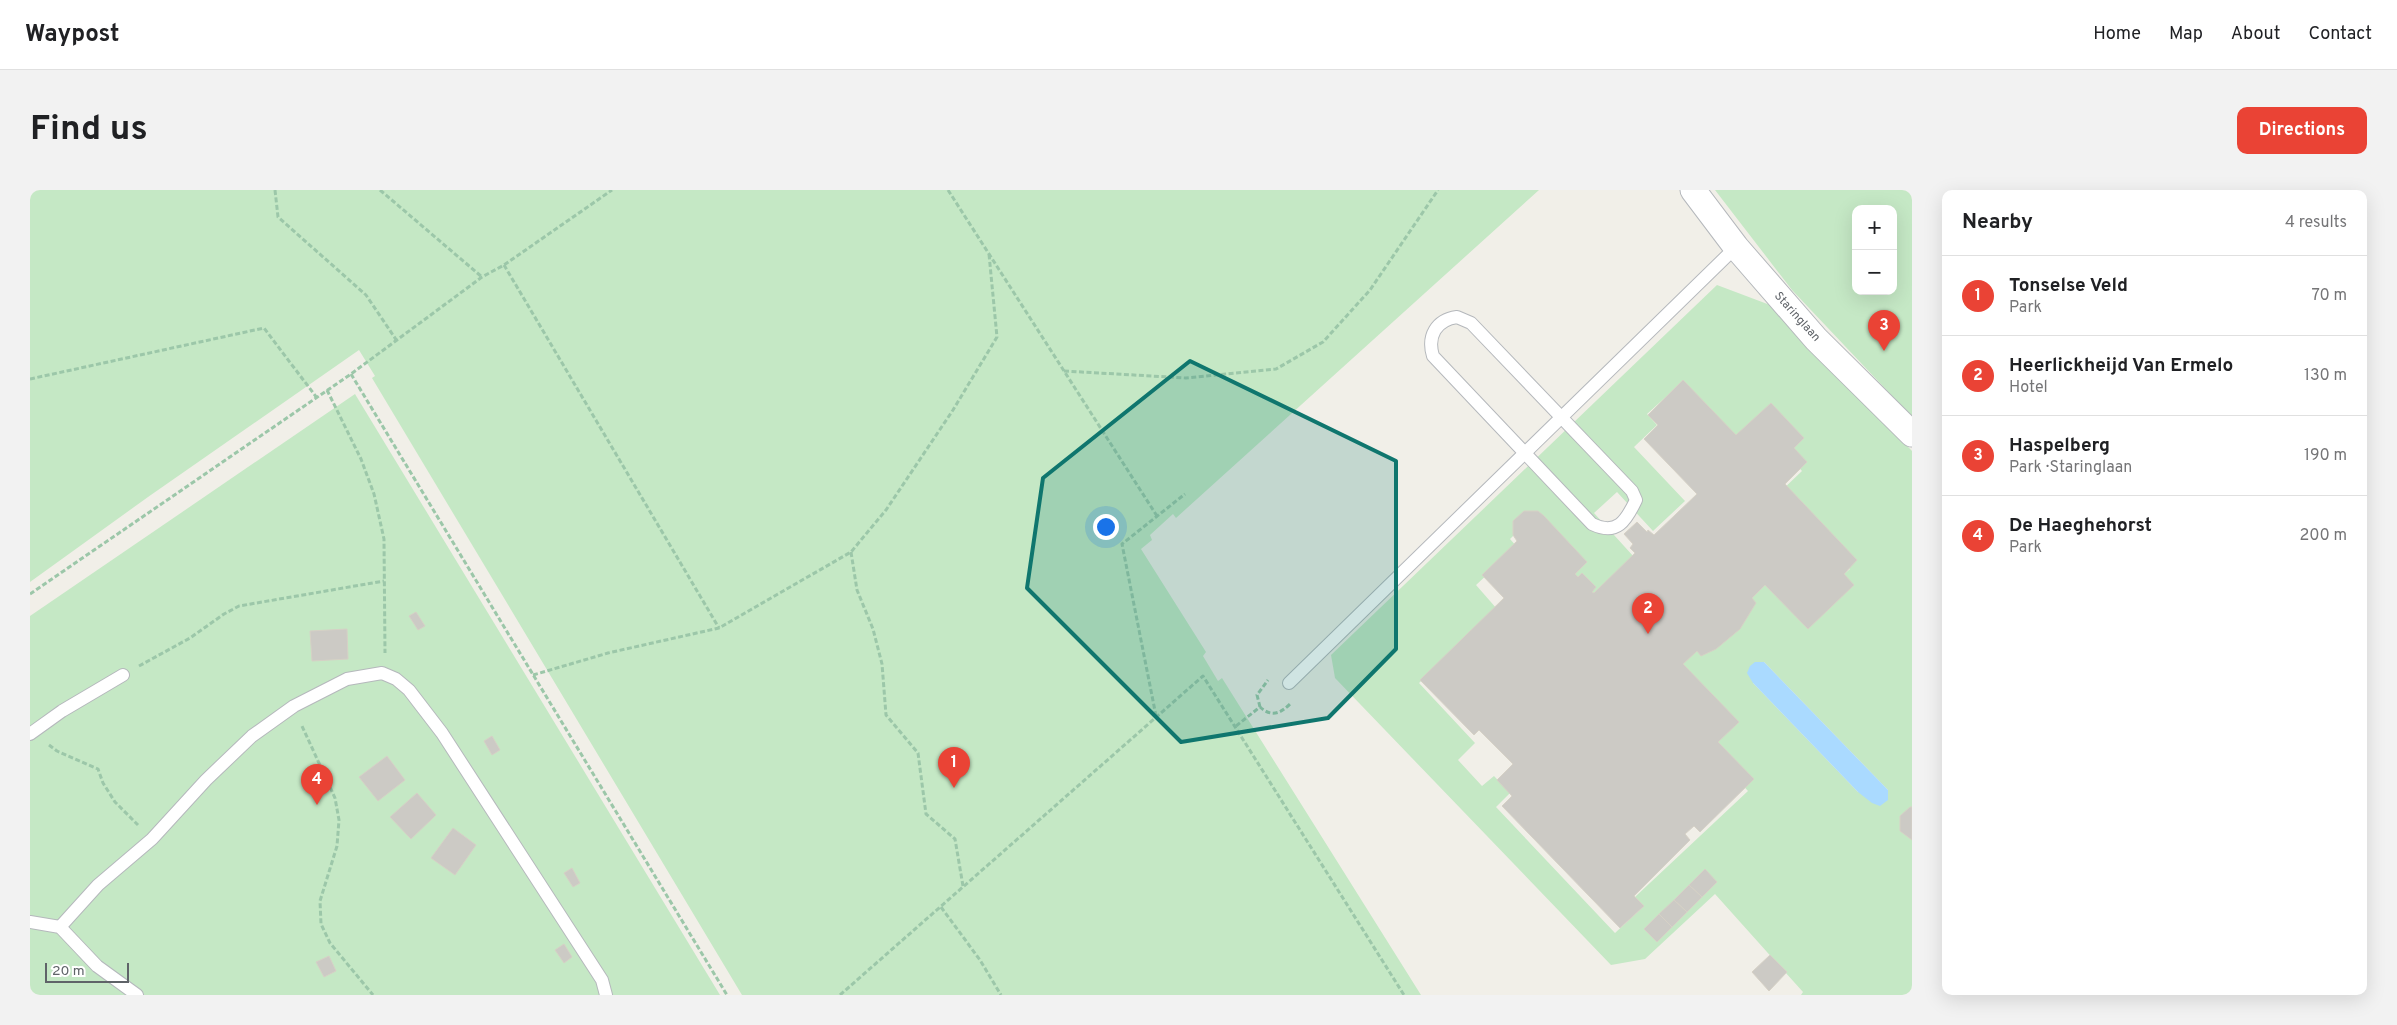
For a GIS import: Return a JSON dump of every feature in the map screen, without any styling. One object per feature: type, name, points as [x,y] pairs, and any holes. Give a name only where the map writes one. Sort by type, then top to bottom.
[{"type":"street","name":"Staringlaan","points":[[1693,190],[1736,247],[1816,339],[1912,434]]},
{"type":"lane","points":[[1289,683],[1736,247]]},
{"type":"lane","points":[[1457,317],[1471,322],[1562,417],[1632,491],[1636,500],[1628,516],[1616,528],[1603,530],[1592,524],[1433,356],[1430,346],[1432,335],[1438,324],[1448,318],[1457,317]]},
{"type":"lane","points":[[60,927],[98,885],[152,839],[206,780],[252,736],[294,706],[347,679],[382,674],[396,680],[409,690],[442,733],[602,980],[606,995]]},
{"type":"lane","points":[[31,733],[123,675]]},
{"type":"lane","points":[[30,922],[60,927],[97,966],[137,995]]},
{"type":"path","points":[[275,190],[278,217],[366,295],[398,341]]},
{"type":"path","points":[[380,190],[482,278]]},
{"type":"path","points":[[30,594],[317,398],[398,341],[482,278],[504,265],[612,190]]},
{"type":"path","points":[[948,190],[1157,516]]},
{"type":"path","points":[[1064,371],[1186,378],[1276,369],[1323,342],[1364,296],[1438,190]]},
{"type":"path","points":[[533,675],[608,653],[720,628],[851,552],[886,510],[953,410],[997,337],[989,254]]},
{"type":"path","points":[[504,265],[720,628]]},
{"type":"path","points":[[30,379],[264,328],[317,398]]},
{"type":"path","points":[[351,374],[727,995]]},
{"type":"path","points":[[327,390],[361,459],[374,494],[384,539],[386,644],[382,674]]},
{"type":"path","points":[[1156,717],[1122,544],[1185,494]]},
{"type":"path","points":[[851,552],[857,590],[873,629],[882,664],[886,714],[918,753],[926,814],[955,839],[963,886]]},
{"type":"path","points":[[123,675],[190,638],[224,614],[239,606],[384,582]]},
{"type":"path","points":[[840,995],[1203,676],[1404,995]]},
{"type":"path","points":[[1273,676],[1258,690],[1257,701],[1260,707],[1266,713],[1274,714],[1286,709],[1295,699]]},
{"type":"path","points":[[294,706],[335,798],[340,820],[337,846],[320,901],[321,924],[330,943],[373,995]]},
{"type":"path","points":[[1236,726],[1260,707]]},
{"type":"path","points":[[31,733],[58,751],[98,769],[103,783],[115,802],[152,839]]},
{"type":"path","points":[[941,906],[980,960],[1001,995]]},
{"type":"highlighted area","points":[[1190,361],[1396,461],[1396,649],[1328,718],[1181,742],[1027,588],[1043,478]]},
{"type":"green space","points":[[30,190],[1539,190],[1176,518],[1173,514],[1150,535],[1152,540],[1141,549],[1206,652],[1203,656],[1218,681],[1222,678],[1421,995],[742,995],[372,378],[375,376],[359,350],[30,582]]},
{"type":"green space","points":[[1715,190],[1912,190],[1912,417],[1792,290]]},
{"type":"green space","points":[[1717,285],[1770,305],[1912,451],[1912,995],[1801,995],[1803,992],[1715,894],[1645,959],[1611,965],[1335,678],[1331,655]],"holes":[[[1678,386],[1731,442],[1786,454],[1802,471],[1779,493],[1850,569],[1838,579],[1754,561],[1651,662],[1698,737],[1748,791],[1635,897],[1643,907],[1615,933],[1496,807],[1510,793],[1494,776],[1482,786],[1458,760],[1475,743],[1419,683],[1497,609],[1476,585],[1517,547],[1510,539],[1523,526],[1591,597],[1634,557],[1594,513],[1617,492],[1653,531],[1685,501],[1634,447],[1657,425],[1647,414]],[[1764,662],[1888,790],[1858,792],[1753,683]]]},
{"type":"green space","points":[[355,394],[720,995],[30,995],[30,616]]},
{"type":"water","points":[[1755,662],[1764,662],[1888,790],[1888,800],[1880,806],[1872,803],[1858,792],[1753,683],[1747,673],[1750,666]]},
{"type":"building","points":[[1683,380],[1736,435],[1771,403],[1804,438],[1794,448],[1807,462],[1785,484],[1857,560],[1844,574],[1854,585],[1808,629],[1765,585],[1752,598],[1756,603],[1740,629],[1716,649],[1701,656],[1697,651],[1683,664],[1739,722],[1718,742],[1754,779],[1700,832],[1694,826],[1685,834],[1690,840],[1634,896],[1644,906],[1620,928],[1502,806],[1512,796],[1497,780],[1513,764],[1479,730],[1474,735],[1420,680],[1504,598],[1482,575],[1517,541],[1513,535],[1513,521],[1524,511],[1538,511],[1587,562],[1575,574],[1578,577],[1582,573],[1596,587],[1592,592],[1594,593],[1635,553],[1630,548],[1633,544],[1624,534],[1637,522],[1647,532],[1648,530],[1654,535],[1697,494],[1644,439],[1658,425],[1648,415]]},
{"type":"building","points":[[416,612],[425,626],[418,630],[409,616]]},
{"type":"building","points":[[347,629],[348,659],[312,661],[310,631]]},
{"type":"building","points":[[492,736],[500,750],[492,755],[484,741]]},
{"type":"building","points":[[387,756],[405,780],[378,801],[359,777]]},
{"type":"building","points":[[417,793],[436,815],[411,839],[390,817]]},
{"type":"building","points":[[1912,807],[1912,840],[1900,831],[1900,816]]},
{"type":"building","points":[[453,828],[476,845],[455,875],[431,858]]},
{"type":"building","points":[[572,868],[580,883],[573,887],[564,873]]},
{"type":"building","points":[[1705,869],[1717,882],[1702,897],[1689,885]]},
{"type":"building","points":[[1689,885],[1702,897],[1687,912],[1674,900]]},
{"type":"building","points":[[1674,900],[1687,912],[1672,927],[1659,914]]},
{"type":"building","points":[[1659,914],[1672,927],[1657,942],[1644,929]]},
{"type":"building","points":[[564,944],[572,957],[564,963],[555,950]]},
{"type":"building","points":[[1770,955],[1787,972],[1769,991],[1752,972]]},
{"type":"building","points":[[329,956],[336,971],[324,977],[316,962]]},
{"type":"place","name":"Haspelberg","points":[[1884,351]]},
{"type":"place","name":"Heerlickheijd Van Ermelo","points":[[1648,634]]},
{"type":"place","name":"Tonselse Veld","points":[[954,788]]},
{"type":"place","name":"De Haeghehorst","points":[[317,805]]}]
